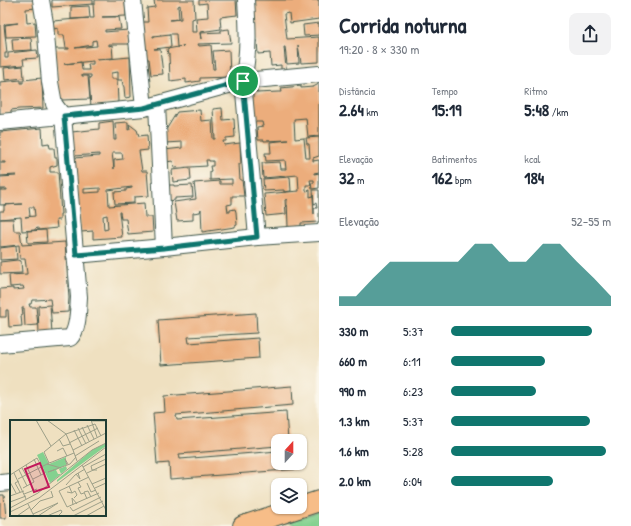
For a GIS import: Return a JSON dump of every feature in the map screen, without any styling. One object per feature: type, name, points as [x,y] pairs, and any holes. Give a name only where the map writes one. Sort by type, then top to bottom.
[{"type":"main road","points":[[243,526],[319,501]]},
{"type":"street","points":[[0,344],[70,338],[74,334],[78,316],[79,296],[64,116],[54,104],[50,82],[45,24],[41,0]]},
{"type":"street","points":[[133,0],[151,107],[164,248]]},
{"type":"street","points":[[246,0],[248,34],[247,59],[243,81],[257,237]]},
{"type":"street","points":[[0,122],[151,107],[243,81],[319,74]]},
{"type":"street","points":[[76,255],[164,248],[257,237],[319,233]]},
{"type":"street","points":[[0,483],[10,482]]},
{"type":"green space","points":[[319,511],[319,526],[296,526],[288,522],[282,524]]},
{"type":"building","points":[[0,0],[35,0],[36,8],[26,9],[27,23],[35,22],[36,36],[6,37],[5,25],[18,23],[4,25],[7,53],[5,53],[5,58],[8,58],[8,53],[37,50],[38,58],[23,59],[24,65],[0,67]]},
{"type":"building","points":[[52,0],[93,0],[93,4],[52,7]]},
{"type":"building","points":[[95,0],[127,0],[125,2],[126,16],[102,17],[119,17],[121,29],[105,30],[105,32],[128,30],[129,44],[109,44],[109,46],[112,45],[113,58],[96,59],[97,60],[130,57],[131,97],[125,98],[122,80],[118,80],[118,72],[111,73],[111,79],[117,79],[118,102],[91,108],[89,78],[91,75],[82,75],[88,76],[90,99],[62,100],[59,96],[54,49],[69,48],[66,48],[64,35],[58,35],[58,28],[54,29],[53,21],[89,18],[71,19],[71,7],[89,6],[90,18],[94,18],[93,4],[95,4]],"holes":[[[96,40],[97,46],[75,48],[92,45],[92,41]],[[93,61],[93,64],[88,64],[89,70],[82,70],[81,62]]]},
{"type":"building","points":[[154,0],[194,0],[195,18],[192,19],[192,32],[197,32],[196,18],[208,17],[207,3],[199,4],[199,0],[236,0],[237,15],[220,17],[221,29],[200,32],[221,32],[221,30],[229,29],[231,43],[198,44],[199,46],[211,45],[213,69],[215,69],[213,51],[229,50],[230,77],[200,78],[200,81],[186,83],[186,79],[170,81],[169,54],[167,49],[184,46],[177,47],[176,34],[153,36],[170,35],[171,47],[154,49],[160,49],[163,74],[151,75],[149,59],[146,59],[143,22],[148,22],[147,8],[155,7]],"holes":[[[180,5],[181,19],[170,20],[179,19],[178,6]]]},
{"type":"building","points":[[253,0],[319,0],[319,19],[290,23],[289,13],[284,14],[287,39],[319,37],[319,62],[301,63],[298,45],[299,63],[287,64],[284,47],[286,69],[281,70],[281,65],[271,66],[270,53],[258,54],[257,41],[255,41]]},
{"type":"building","points":[[319,23],[319,35],[304,36],[303,25]]},
{"type":"building","points":[[31,38],[32,50],[13,51],[12,39]]},
{"type":"building","points":[[23,66],[24,78],[5,80],[4,68]]},
{"type":"building","points":[[42,78],[43,108],[11,110],[11,113],[0,114],[0,82],[21,80],[21,83],[23,83],[23,80]]},
{"type":"building","points":[[319,84],[319,136],[308,137],[306,118],[294,119],[295,139],[304,138],[306,158],[310,158],[309,144],[307,144],[306,138],[319,137],[319,156],[313,158],[313,161],[319,160],[319,172],[314,174],[319,173],[319,188],[312,189],[311,183],[314,183],[314,180],[310,180],[311,185],[306,185],[306,191],[310,190],[310,197],[313,196],[314,214],[314,208],[317,208],[316,203],[314,204],[313,190],[319,190],[319,222],[301,223],[301,226],[288,227],[287,199],[285,200],[286,214],[266,216],[264,194],[299,191],[298,175],[263,178],[262,163],[280,162],[281,169],[286,169],[285,160],[266,161],[265,153],[271,153],[270,142],[288,140],[258,140],[257,127],[263,126],[262,122],[251,122],[250,92],[282,92],[281,88],[301,86],[301,88],[313,87]]},
{"type":"building","points":[[222,108],[223,120],[234,119],[235,137],[226,138],[226,141],[223,141],[224,145],[240,143],[240,180],[242,180],[244,196],[232,196],[232,204],[227,205],[228,212],[235,209],[237,225],[235,227],[202,232],[201,209],[200,212],[193,213],[193,220],[177,221],[174,202],[196,199],[194,183],[220,181],[220,184],[232,184],[232,179],[210,180],[210,166],[213,166],[213,161],[206,160],[207,166],[174,168],[173,161],[165,162],[164,150],[182,148],[182,142],[165,143],[164,133],[177,112],[200,110],[201,121],[212,120],[213,139],[215,139],[213,109]]},
{"type":"building","points":[[113,121],[114,140],[116,140],[115,123],[128,122],[128,130],[130,129],[129,124],[137,130],[139,136],[147,135],[148,150],[139,151],[142,171],[147,171],[149,196],[134,197],[134,203],[115,204],[114,192],[126,191],[126,189],[132,187],[108,190],[109,206],[144,203],[145,217],[152,217],[153,232],[128,234],[126,219],[121,219],[119,212],[122,237],[93,239],[93,231],[81,232],[74,158],[99,156],[99,154],[74,156],[72,132],[99,129],[99,123]],"holes":[[[112,153],[122,153],[123,159],[114,160],[114,169]],[[100,188],[100,192],[84,193],[84,189]],[[107,215],[108,229],[104,230],[103,216]]]},
{"type":"building","points":[[42,128],[43,144],[49,143],[50,148],[54,148],[55,158],[57,158],[57,165],[50,167],[50,172],[58,172],[61,214],[60,220],[56,220],[57,228],[38,230],[38,228],[35,230],[22,231],[21,217],[0,219],[0,211],[4,211],[4,205],[22,204],[0,205],[0,190],[7,189],[0,189],[0,177],[16,175],[0,176],[0,163],[5,162],[0,162],[0,132]],"holes":[[[29,207],[34,207],[35,216],[25,217],[30,216]]]},
{"type":"building","points":[[190,168],[191,180],[173,182],[172,170]]},
{"type":"building","points":[[290,177],[291,191],[264,191],[263,179]]},
{"type":"building","points":[[167,185],[192,185],[193,197],[175,198],[175,200],[168,201]]},
{"type":"building","points":[[0,219],[13,219],[14,231],[20,231],[22,245],[65,242],[69,298],[68,312],[52,313],[50,299],[32,300],[31,304],[29,304],[30,307],[36,307],[38,325],[25,326],[24,308],[22,308],[23,315],[21,316],[22,326],[9,327],[8,310],[6,310],[6,317],[0,317],[0,289],[24,289],[23,286],[10,287],[9,275],[27,273],[25,259],[20,259],[19,245],[0,247]]},
{"type":"building","points":[[46,230],[47,242],[28,243],[27,231]]},
{"type":"building","points":[[16,246],[17,259],[0,260],[0,248]]},
{"type":"building","points":[[21,261],[22,273],[0,274],[0,262]]},
{"type":"building","points":[[50,305],[52,333],[39,334],[38,306]]},
{"type":"building","points":[[256,313],[257,333],[188,337],[189,343],[258,338],[259,358],[161,365],[158,320]]},
{"type":"building","points":[[292,386],[293,405],[176,415],[177,420],[286,412],[288,434],[271,434],[271,447],[179,454],[180,459],[271,452],[271,470],[285,470],[170,479],[169,463],[157,464],[153,413],[165,412],[164,396]]},
{"type":"building","points":[[0,495],[4,495],[6,518],[0,518]]},
{"type":"route","points":[[243,81],[257,237],[164,248],[76,255],[64,116],[144,108],[243,81]]}]
